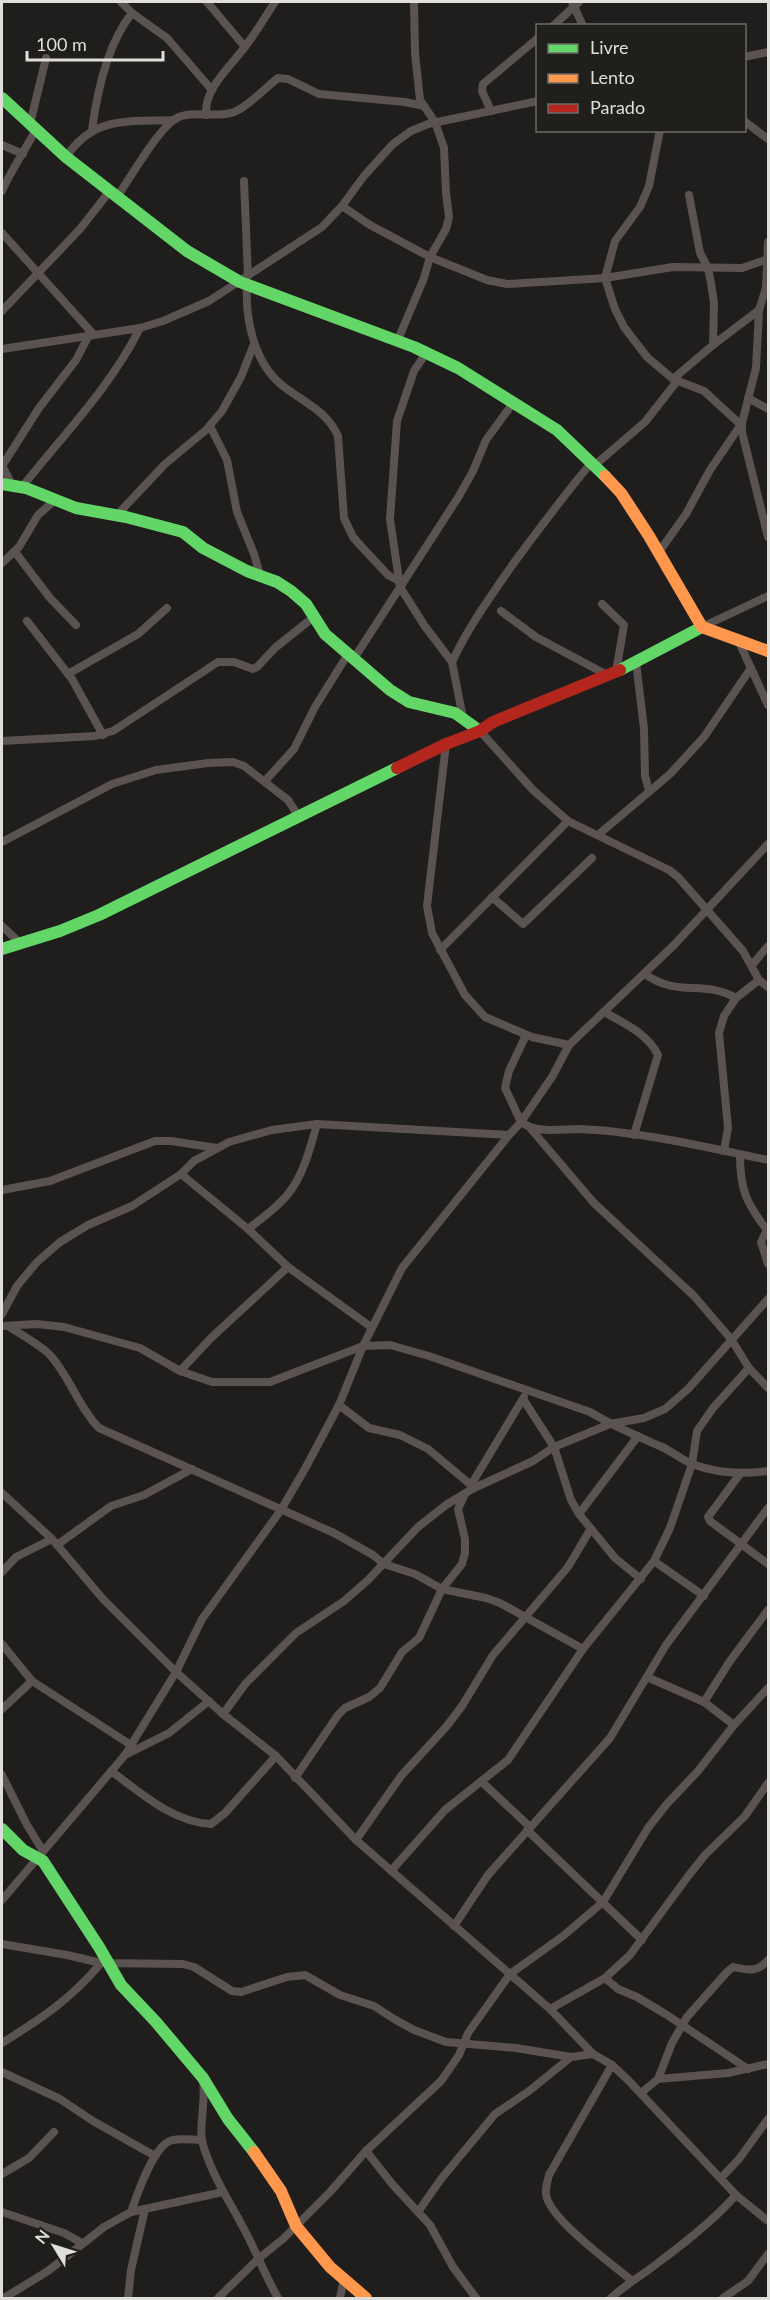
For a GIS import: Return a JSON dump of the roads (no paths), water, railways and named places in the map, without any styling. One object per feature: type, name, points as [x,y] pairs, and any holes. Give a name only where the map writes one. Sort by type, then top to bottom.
[{"type":"street","points":[[120,2],[167,39],[212,90]]},
{"type":"street","points":[[207,2],[245,47]]},
{"type":"street","points":[[206,115],[205,106],[212,90],[245,47],[275,2]]},
{"type":"street","points":[[398,342],[430,257],[446,230],[449,217],[444,148],[435,122],[420,100],[415,53],[414,2]]},
{"type":"street","points":[[555,24],[575,4],[582,24]]},
{"type":"street","points":[[92,130],[95,107],[112,44],[132,13]]},
{"type":"street","points":[[491,111],[482,91],[483,84],[536,39]]},
{"type":"street","points":[[746,57],[768,52]]},
{"type":"street","points":[[2,191],[10,172],[23,154],[33,127],[46,57]]},
{"type":"street","points":[[66,158],[74,145],[92,130],[120,122],[174,120],[189,116],[237,111],[281,77],[319,94],[405,102],[424,106]]},
{"type":"street","points":[[2,98],[66,158],[187,251],[245,281],[458,368],[557,430],[621,493],[659,552],[702,627],[768,651]]},
{"type":"street","points":[[2,349],[140,327],[182,313],[245,281],[322,227],[393,144],[411,131],[435,122],[536,101]]},
{"type":"street","points":[[2,311],[113,195],[174,120]]},
{"type":"street","points":[[746,122],[768,139]]},
{"type":"street","points":[[660,132],[649,186],[640,207],[615,241],[605,278],[615,309],[632,340],[654,363],[675,380],[704,391],[741,423],[768,537]]},
{"type":"street","points":[[2,145],[23,154]]},
{"type":"street","points":[[244,181],[245,281],[254,344],[271,377],[308,402],[333,424],[338,436],[344,518],[353,537],[388,575],[400,584]]},
{"type":"street","points":[[689,195],[700,253],[708,268],[714,303],[712,345]]},
{"type":"street","points":[[342,206],[370,225],[430,257],[487,280],[507,284],[605,278],[673,267],[742,268],[768,260]]},
{"type":"street","points":[[2,233],[39,272],[91,336]]},
{"type":"street","points":[[659,552],[686,514],[710,470],[741,423],[756,368],[759,310],[767,288],[768,242]]},
{"type":"street","points":[[452,662],[464,636],[558,502],[593,463],[645,422],[675,380],[712,345],[759,310]]},
{"type":"street","points":[[12,486],[102,391],[129,350],[140,327]]},
{"type":"street","points":[[91,336],[76,360],[39,408],[2,466],[12,486],[76,508],[183,532],[203,548],[261,578],[277,582],[291,591],[306,604],[325,634],[390,690],[409,702],[454,713],[463,718],[480,731],[533,790],[568,821],[669,870],[678,877],[752,965],[759,980],[768,987]]},
{"type":"street","points":[[116,516],[165,464],[210,426],[222,411],[241,377],[254,344]]},
{"type":"street","points":[[426,353],[411,381],[397,421],[390,519],[400,584],[424,625],[452,662],[463,718]]},
{"type":"street","points":[[748,398],[768,409]]},
{"type":"street","points":[[265,781],[294,749],[315,707],[459,496],[486,440],[513,403]]},
{"type":"street","points":[[210,426],[226,460],[237,512],[261,578]]},
{"type":"street","points":[[2,563],[15,552],[38,515],[55,500]]},
{"type":"street","points":[[15,552],[50,598],[76,625]]},
{"type":"street","points":[[2,949],[60,931],[99,915],[446,744],[480,731],[493,722],[612,674],[768,596]]},
{"type":"street","points":[[602,604],[624,625],[612,674]]},
{"type":"street","points":[[68,674],[138,634],[167,608]]},
{"type":"street","points":[[501,611],[544,642],[612,674]]},
{"type":"street","points":[[2,741],[103,735],[218,662],[234,662],[253,669],[257,667],[276,647],[315,616]]},
{"type":"street","points":[[27,621],[68,674],[103,735]]},
{"type":"street","points":[[739,642],[768,705]]},
{"type":"street","points":[[636,662],[644,729],[645,776],[649,792]]},
{"type":"street","points":[[598,835],[670,774],[704,737],[752,668]]},
{"type":"street","points":[[446,744],[427,906],[432,933],[465,995],[477,1011],[485,1017],[526,1035],[569,1045]]},
{"type":"street","points":[[2,842],[103,787],[156,770],[208,763],[233,762],[244,766],[288,800],[299,817]]},
{"type":"street","points":[[441,950],[568,821]]},
{"type":"street","points":[[2,1900],[125,1755],[176,1672],[202,1619],[281,1510],[339,1405],[371,1327],[402,1268],[521,1122],[552,1077],[569,1045],[645,974],[768,844]]},
{"type":"street","points":[[492,897],[523,924],[592,858]]},
{"type":"street","points":[[2,926],[19,942]]},
{"type":"street","points":[[752,965],[768,946]]},
{"type":"street","points":[[645,974],[670,987],[711,988],[736,998]]},
{"type":"street","points":[[724,1151],[728,1128],[719,1033],[724,1016],[736,998],[759,980]]},
{"type":"street","points":[[604,1012],[635,1030],[654,1047],[658,1055],[634,1135]]},
{"type":"street","points":[[526,1035],[509,1071],[505,1088],[521,1122],[531,1129],[594,1203],[694,1296],[731,1339],[749,1368],[768,1388]]},
{"type":"street","points":[[2,1314],[17,1286],[37,1262],[60,1242],[88,1225],[132,1206],[181,1174],[194,1161],[228,1142],[272,1130],[317,1124],[509,1135]]},
{"type":"street","points":[[248,1229],[288,1194],[298,1179],[308,1156],[317,1124]]},
{"type":"street","points":[[531,1129],[581,1129],[634,1135],[768,1160]]},
{"type":"street","points":[[2,1190],[50,1181],[155,1141],[189,1143],[217,1148]]},
{"type":"street","points":[[189,1143],[194,1161]]},
{"type":"street","points":[[740,1155],[740,1178],[743,1192],[752,1210],[768,1229],[761,1242],[768,1264]]},
{"type":"street","points":[[181,1174],[248,1229],[288,1267],[371,1327]]},
{"type":"street","points":[[180,1371],[211,1338],[288,1267]]},
{"type":"street","points":[[223,1714],[246,1683],[296,1633],[344,1601],[384,1564],[418,1527],[446,1505],[469,1489],[514,1471],[554,1447],[610,1424],[644,1418],[665,1409],[688,1389],[768,1299]]},
{"type":"street","points":[[4,1326],[37,1324],[64,1327],[140,1348],[180,1371],[212,1382],[270,1382],[363,1346],[390,1345],[429,1356],[524,1395],[590,1412],[692,1464],[716,1471],[740,1474],[768,1471]]},
{"type":"street","points":[[4,1326],[47,1353],[99,1428],[334,1533],[373,1555],[384,1564],[415,1574],[442,1589],[486,1598],[583,1649]]},
{"type":"street","points":[[391,1871],[444,1810],[508,1760],[583,1649],[654,1561],[670,1528],[692,1464],[697,1431],[713,1408],[749,1368]]},
{"type":"street","points":[[524,1395],[554,1447],[571,1500],[579,1514],[615,1558],[640,1579]]},
{"type":"street","points":[[295,1778],[338,1715],[345,1708],[369,1697],[380,1688],[402,1652],[419,1638],[442,1589],[462,1563],[465,1539],[458,1509],[524,1395]]},
{"type":"street","points":[[339,1405],[369,1428],[400,1434],[428,1449],[469,1489]]},
{"type":"street","points":[[579,1514],[638,1436]]},
{"type":"street","points":[[2,1572],[16,1557],[54,1542],[111,1506],[144,1495],[192,1469]]},
{"type":"street","points":[[740,1474],[708,1517],[710,1521],[768,1564]]},
{"type":"street","points":[[2,1492],[54,1542],[104,1599],[176,1672],[223,1714],[276,1756],[356,1840],[550,2009],[593,2054],[612,2065],[736,2195],[768,2222]]},
{"type":"street","points":[[454,1926],[488,1875],[610,1738],[666,1645],[768,1508]]},
{"type":"street","points":[[356,1840],[401,1776],[462,1706],[493,1655],[568,1567],[590,1530]]},
{"type":"street","points":[[654,1561],[704,1596]]},
{"type":"street","points":[[704,1701],[768,1610]]},
{"type":"street","points":[[2,1644],[33,1681],[131,1745]]},
{"type":"street","points":[[646,1677],[704,1701],[734,1725]]},
{"type":"street","points":[[2,1709],[33,1681]]},
{"type":"street","points":[[218,2298],[296,2226],[366,2151],[441,2081],[459,2055],[463,2043],[510,1974],[563,1936],[603,1902],[648,1828],[768,1688]]},
{"type":"street","points":[[125,1755],[169,1733],[209,1701]]},
{"type":"street","points":[[111,1772],[166,1809],[192,1821],[211,1824],[225,1813],[276,1756]]},
{"type":"street","points":[[2,1775],[40,1854],[105,1964],[203,2078],[228,2119],[263,2163],[281,2191],[296,2226],[330,2267],[366,2298]]},
{"type":"street","points":[[482,1782],[642,1940]]},
{"type":"street","points":[[550,2009],[605,1978],[630,1955],[694,1868],[745,1816],[768,1783]]},
{"type":"street","points":[[2,1829],[23,1850],[40,1854]]},
{"type":"street","points":[[2,1944],[105,1964],[183,1964],[194,1967],[231,1991],[241,1992],[287,1977],[305,1975],[340,1995],[375,2006],[414,2030],[446,2042],[516,2048],[571,2057],[593,2054]]},
{"type":"street","points":[[641,2093],[658,2079],[681,2026],[701,2000],[733,1967],[749,1971],[758,1969],[768,1960]]},
{"type":"street","points":[[2,2043],[52,2012],[105,1964]]},
{"type":"street","points":[[605,1978],[618,1989],[638,1997],[748,2069]]},
{"type":"street","points":[[418,2212],[441,2179],[495,2114],[529,2091],[571,2057]]},
{"type":"street","points":[[658,2079],[728,2073],[768,2064]]},
{"type":"street","points":[[612,2065],[549,2175],[546,2194],[550,2204],[568,2226],[631,2280]]},
{"type":"street","points":[[2,2072],[60,2099],[155,2156]]},
{"type":"street","points":[[203,2078],[205,2093],[202,2140],[223,2192],[278,2298]]},
{"type":"street","points":[[721,2178],[739,2159],[768,2119]]},
{"type":"street","points":[[2,2174],[29,2158],[54,2132]]},
{"type":"street","points":[[131,2212],[155,2156],[162,2147],[173,2140],[202,2140]]},
{"type":"street","points":[[366,2151],[436,2233],[449,2260],[476,2298]]},
{"type":"street","points":[[4,2298],[48,2271],[104,2227],[131,2212],[223,2192]]},
{"type":"street","points":[[610,2298],[631,2280],[658,2264],[736,2195]]},
{"type":"street","points":[[128,2298],[131,2270],[145,2210]]},
{"type":"street","points":[[2,2212],[64,2233],[82,2243]]},
{"type":"street","points":[[723,2298],[748,2281],[768,2254]]},
{"type":"street","points":[[340,2298],[344,2278]]}]
